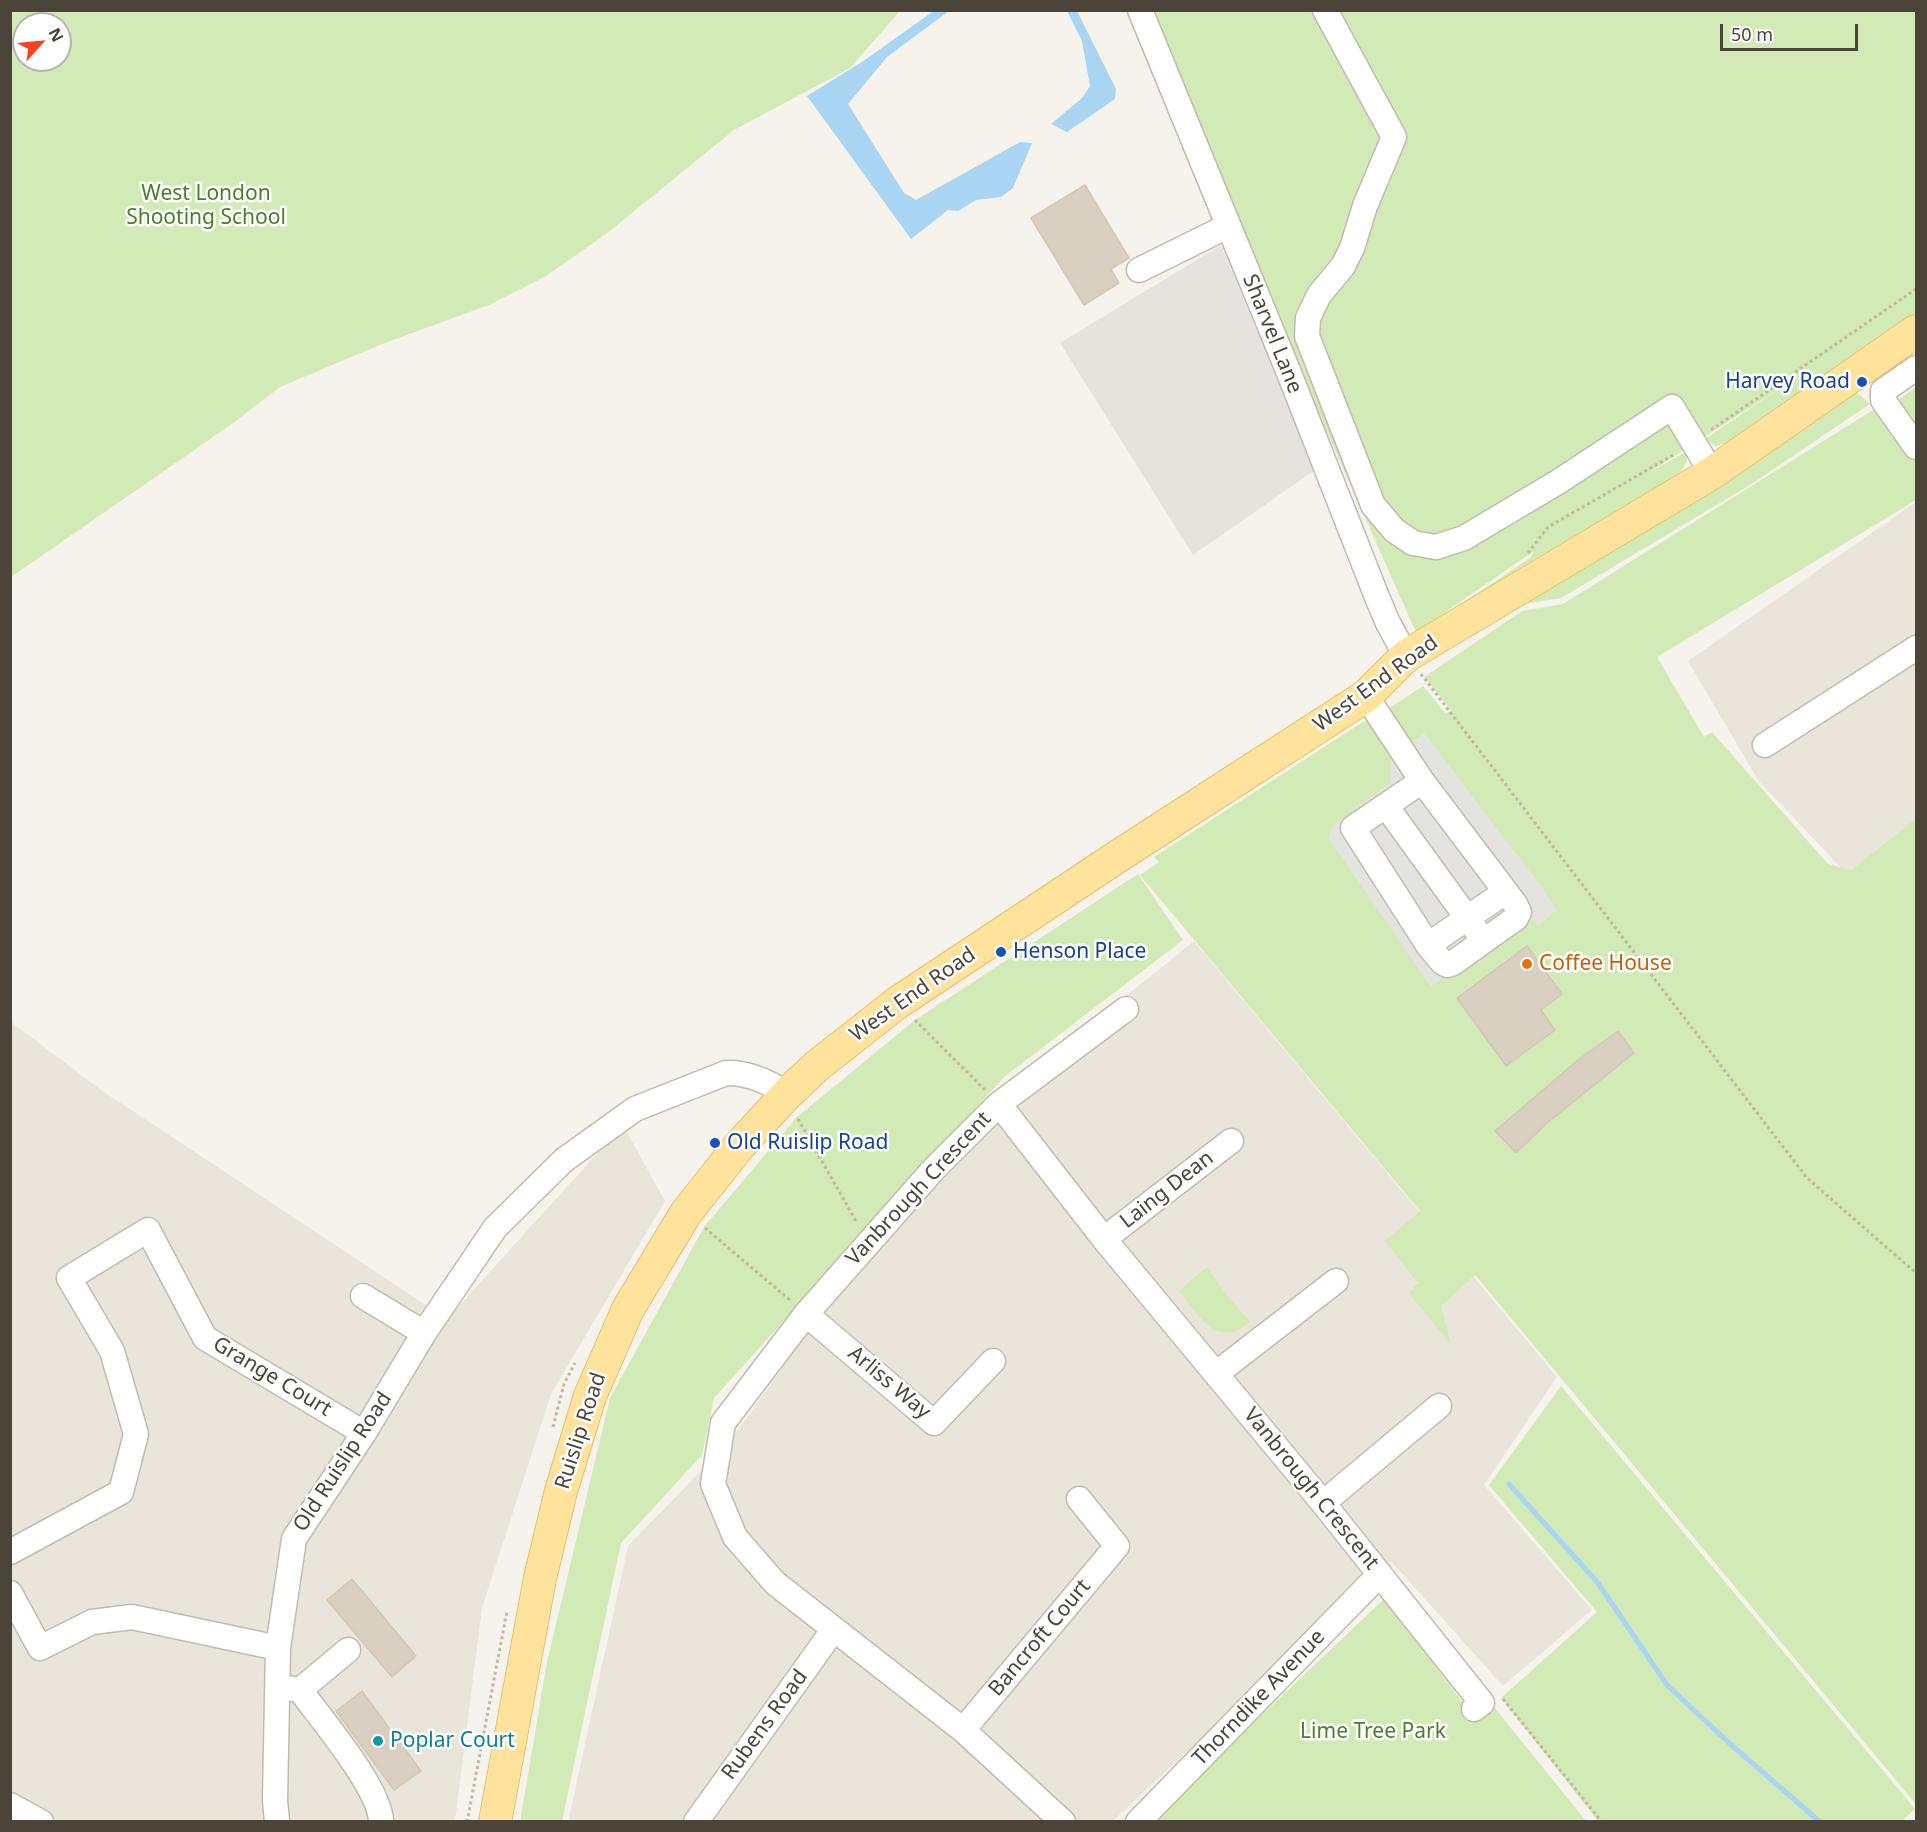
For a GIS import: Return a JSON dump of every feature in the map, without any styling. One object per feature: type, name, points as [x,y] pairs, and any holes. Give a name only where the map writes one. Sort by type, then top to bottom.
[{"type":"main road","name":"West End Road","points":[[791,1104],[818,1065],[897,1003],[1366,696],[1406,656],[1712,474],[1916,332]]},
{"type":"main road","name":"Ruislip Road","points":[[495,1821],[540,1578],[561,1491],[590,1396],[628,1309],[686,1214],[740,1145],[791,1104]]},
{"type":"street","name":"Sharvel Lane","points":[[1140,10],[1377,597],[1406,656]]},
{"type":"street","points":[[1325,10],[1394,137],[1365,206],[1352,248],[1343,266],[1319,295],[1308,318],[1307,336],[1373,505],[1394,530],[1413,543],[1436,547],[1464,538],[1557,482],[1676,401],[1712,474]]},
{"type":"street","points":[[1139,270],[1228,226]]},
{"type":"street","points":[[1917,368],[1883,391],[1883,400],[1917,447]]},
{"type":"street","points":[[1765,745],[1917,648]]},
{"type":"street","points":[[1366,696],[1422,781],[1519,912],[1516,918],[1447,965],[1428,945],[1353,828],[1422,781]]},
{"type":"street","points":[[1386,806],[1484,941]]},
{"type":"street","points":[[1428,945],[1505,892]]},
{"type":"street","points":[[999,1104],[1125,1009]]},
{"type":"street","name":"Old Ruislip Road","points":[[277,1821],[274,1800],[289,1688],[278,1648],[294,1539],[364,1433],[424,1333],[495,1228],[564,1160],[635,1109],[726,1073],[737,1072],[767,1082],[791,1104]]},
{"type":"street","name":"Vanbrough Crescent","points":[[1063,1821],[963,1730],[775,1584],[735,1537],[713,1484],[723,1424],[806,1314],[933,1170],[999,1104],[1104,1239],[1323,1503],[1482,1703],[1474,1709]]},
{"type":"street","name":"Laing Dean","points":[[1104,1239],[1231,1141]]},
{"type":"street","name":"Grange Court","points":[[10,1552],[122,1492],[136,1434],[112,1350],[69,1278],[148,1230],[205,1338],[364,1433]]},
{"type":"street","points":[[1217,1373],[1336,1281]]},
{"type":"street","points":[[363,1296],[424,1333]]},
{"type":"street","name":"Arliss Way","points":[[806,1314],[934,1423],[993,1361]]},
{"type":"street","points":[[1323,1503],[1440,1406]]},
{"type":"street","name":"Bancroft Court","points":[[963,1730],[1117,1546],[1079,1499]]},
{"type":"street","name":"Thorndike Avenue","points":[[1138,1821],[1380,1574]]},
{"type":"street","points":[[10,1593],[40,1648],[92,1622],[132,1617],[278,1648]]},
{"type":"street","name":"Rubens Road","points":[[696,1821],[834,1629]]},
{"type":"street","points":[[348,1650],[289,1688],[365,1779],[381,1810],[381,1821]]},
{"type":"street","points":[[10,1805],[41,1821]]},
{"type":"path","points":[[1708,432],[1917,289]]},
{"type":"path","points":[[1406,656],[1807,1178],[1917,1274]]},
{"type":"path","points":[[911,1016],[999,1104]]},
{"type":"path","points":[[791,1104],[868,1243]]},
{"type":"path","points":[[702,1225],[806,1314]]},
{"type":"path","points":[[1501,1697],[1602,1821]]},
{"type":"shaded area","points":[[1221,245],[1315,470],[1193,555],[1060,343]]},
{"type":"shaded area","points":[[1916,502],[1916,830],[1846,873],[1758,780],[1688,661]]},
{"type":"shaded area","points":[[1424,733],[1557,910],[1538,926],[1528,912],[1431,987],[1329,839],[1332,826],[1390,783],[1391,759]]},
{"type":"shaded area","points":[[1194,941],[1557,1377],[1484,1485],[1592,1610],[1503,1686],[1391,1561],[1113,1821],[568,1822],[628,1546],[731,1440],[837,1291],[990,1106]]},
{"type":"shaded area","points":[[10,1021],[101,1090],[447,1319],[623,1125],[665,1201],[551,1394],[482,1608],[455,1821],[11,1821]]},
{"type":"green space","name":"West London Shooting School","points":[[11,10],[900,10],[850,68],[734,130],[606,234],[546,276],[489,305],[382,344],[280,387],[229,426],[11,577]]},
{"type":"green space","points":[[1140,11],[1916,11],[1916,313],[1736,439],[1716,446],[1705,439],[1782,387],[1648,473],[1686,452],[1687,461],[1679,474],[1528,563],[1435,625],[1431,624],[1530,558],[1534,551],[1431,622],[1419,639]]},
{"type":"green space","points":[[1916,387],[1916,500],[1657,657],[1704,737],[1712,732],[1828,864],[1851,870],[1916,819],[1916,1804],[1475,1275],[1441,1306],[1451,1345],[1409,1293],[1418,1283],[1385,1241],[1420,1211],[1140,875],[1159,862],[1154,857],[1366,720],[1368,722],[1423,686],[1445,713],[1452,711],[1424,677],[1522,611],[1563,604],[1873,410],[1891,409],[1898,400]]},
{"type":"green space","points":[[1854,390],[1870,404],[1750,485],[1561,598],[1519,605]]},
{"type":"green space","points":[[1138,874],[1183,940],[1004,1077],[714,1398],[702,1455],[621,1543],[562,1821],[520,1822],[547,1662],[610,1398],[704,1227],[797,1117],[915,1020]]},
{"type":"green space","points":[[1207,1267],[1250,1322],[1238,1330],[1228,1333],[1209,1326],[1179,1291]]},
{"type":"green space","points":[[1561,1386],[1915,1809],[1902,1821],[1598,1821],[1501,1698],[1597,1612],[1489,1485]]},
{"type":"green space","name":"Lime Tree Park","points":[[1384,1599],[1476,1720],[1494,1707],[1586,1821],[1149,1822]]},
{"type":"water","points":[[935,10],[949,11],[887,57],[848,104],[904,193],[916,200],[1020,142],[1032,143],[1013,188],[1001,197],[976,200],[958,211],[948,210],[911,239],[807,96],[862,62]]},
{"type":"water","points":[[1067,11],[1077,11],[1116,89],[1115,99],[1067,132],[1051,124],[1082,98],[1090,86],[1082,41]]},
{"type":"building","points":[[1085,185],[1129,258],[1111,269],[1119,283],[1084,305],[1031,218]]},
{"type":"building","points":[[1527,946],[1562,994],[1541,1010],[1555,1030],[1506,1066],[1457,998]]},
{"type":"building","points":[[1618,1031],[1634,1053],[1546,1124],[1516,1153],[1495,1131],[1578,1060]]},
{"type":"building","points":[[352,1579],[416,1656],[392,1677],[327,1600]]},
{"type":"building","name":"Poplar Court","points":[[362,1691],[421,1771],[394,1790],[336,1711]]},
{"type":"waterway","points":[[1509,1484],[1598,1583],[1667,1685],[1820,1822]]},
{"type":"place","name":"Harvey Road","points":[[1862,382]]},
{"type":"place","name":"Henson Place","points":[[1001,952]]},
{"type":"place","name":"Coffee House","points":[[1527,964]]},
{"type":"place","name":"Old Ruislip Road","points":[[715,1143]]},
{"type":"place","name":"Poplar Court","points":[[378,1741]]}]
